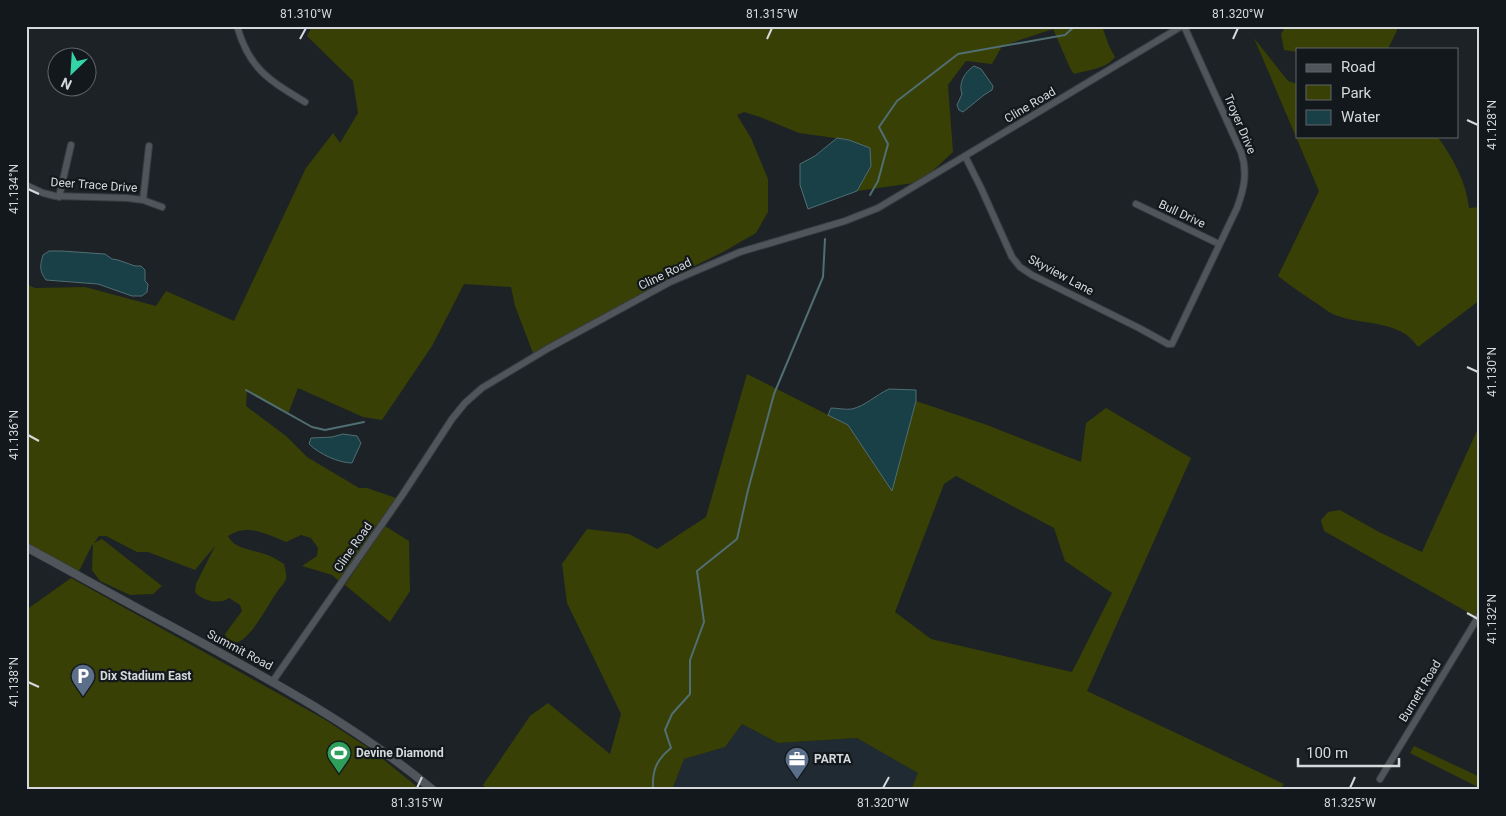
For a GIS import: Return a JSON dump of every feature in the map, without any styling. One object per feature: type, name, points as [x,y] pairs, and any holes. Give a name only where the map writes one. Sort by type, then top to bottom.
[{"type":"street","points":[[237,26],[242,44],[252,62],[268,78],[305,102]]},
{"type":"street","name":"Cline Road","points":[[273,681],[403,494],[452,418],[465,402],[482,388],[547,349],[670,282],[740,252],[845,221],[872,211],[1183,26]]},
{"type":"street","name":"Troyer Drive","points":[[1183,26],[1244,160],[1245,175],[1237,208],[1185,314]]},
{"type":"street","points":[[59,197],[71,145]]},
{"type":"street","points":[[143,200],[149,146]]},
{"type":"street","name":"Skyview Lane","points":[[965,156],[1008,250],[1025,271],[1168,344],[1172,344],[1174,341],[1185,314]]},
{"type":"street","name":"Deer Trace Drive","points":[[26,185],[43,193],[59,197],[120,197],[143,200],[162,207]]},
{"type":"street","name":"Bull Drive","points":[[1136,204],[1219,244]]},
{"type":"street","name":"Summit Road","points":[[26,547],[273,681],[325,712],[399,762],[433,790]]},
{"type":"street","name":"Burnett Road","points":[[1380,779],[1480,614]]},
{"type":"shaded area","points":[[742,724],[778,743],[857,738],[919,773],[911,790],[672,790],[684,759],[725,747]]},
{"type":"green space","points":[[312,26],[1102,26],[1115,57],[1102,67],[1074,74],[1053,29],[1002,46],[992,64],[966,61],[948,85],[953,152],[921,182],[857,191],[871,166],[849,140],[799,133],[744,112],[737,115],[751,138],[768,179],[768,212],[756,233],[723,252],[670,278],[533,353],[515,306],[511,287],[464,284],[432,346],[382,420],[363,417],[298,388],[288,414],[247,390],[246,406],[286,436],[307,457],[359,488],[367,488],[396,498],[339,581],[332,575],[302,566],[317,556],[318,548],[311,538],[301,535],[286,542],[264,533],[250,530],[235,532],[228,536],[231,541],[241,547],[264,554],[284,564],[286,575],[284,583],[253,629],[241,640],[234,643],[228,642],[225,634],[242,611],[240,605],[229,598],[216,602],[206,600],[195,592],[196,584],[215,546],[195,570],[148,552],[137,552],[106,536],[99,536],[94,543],[102,539],[162,586],[153,594],[130,595],[100,581],[92,570],[93,544],[79,571],[26,543],[26,284],[35,288],[85,287],[156,306],[166,291],[234,321],[306,168],[333,133],[340,143],[358,113],[353,81],[307,36]]},
{"type":"green space","points":[[1286,26],[1399,26],[1388,48],[1296,48],[1296,52],[1284,50],[1281,34]]},
{"type":"green space","points":[[1254,38],[1288,81],[1296,84],[1296,137]]},
{"type":"green space","points":[[1296,138],[1438,138],[1458,170],[1465,188],[1469,208],[1480,207],[1480,300],[1418,347],[1410,338],[1391,327],[1333,314],[1303,295],[1278,276],[1319,191]]},
{"type":"green space","points":[[747,374],[848,425],[892,490],[916,401],[987,425],[1081,462],[1086,423],[1106,408],[1191,458],[1087,691],[1284,784],[1280,790],[911,790],[918,773],[857,738],[778,743],[742,724],[725,747],[684,759],[672,790],[488,790],[483,785],[530,716],[548,703],[610,754],[621,714],[567,603],[562,564],[587,529],[629,534],[657,549],[706,517]],"holes":[[[956,476],[1054,528],[1065,561],[1112,593],[1072,672],[931,639],[895,612],[944,484]]]},
{"type":"green space","points":[[1480,424],[1480,614],[1478,618],[1324,531],[1321,520],[1328,512],[1340,510],[1379,532],[1422,552]]},
{"type":"green space","points":[[385,526],[409,541],[410,591],[390,622],[345,585]]},
{"type":"green space","points":[[71,578],[324,719],[373,751],[421,790],[26,790],[26,610]]},
{"type":"green space","points":[[1414,746],[1480,777],[1480,788],[1410,753]]},
{"type":"water","points":[[974,66],[981,69],[993,86],[992,90],[963,112],[959,110],[957,105],[962,94],[961,86],[965,75]]},
{"type":"water","points":[[837,138],[849,140],[870,148],[871,166],[857,191],[808,209],[800,185],[800,164],[815,156]]},
{"type":"water","points":[[49,251],[105,254],[112,259],[141,266],[145,270],[145,281],[148,284],[147,292],[142,296],[132,296],[98,284],[46,280],[41,271],[41,265],[43,255]]},
{"type":"water","points":[[889,389],[916,390],[916,401],[892,491],[848,425],[828,415],[831,408],[857,408]]},
{"type":"water","points":[[343,434],[357,436],[361,443],[352,463],[329,457],[309,444],[311,438],[332,437]]},
{"type":"waterway","points":[[870,195],[878,181],[888,144],[879,127],[897,101],[958,54],[1065,35],[1075,26]]},
{"type":"waterway","points":[[653,790],[653,777],[656,766],[671,748],[665,730],[672,714],[690,694],[690,660],[704,622],[697,571],[737,539],[774,394],[823,277],[825,239]]},
{"type":"waterway","points":[[246,390],[312,427],[325,430],[364,422]]},
{"type":"place","name":"Dix Stadium East","points":[[83,697]]},
{"type":"place","name":"Devine Diamond","points":[[339,774]]},
{"type":"place","name":"PARTA","points":[[797,780]]}]
